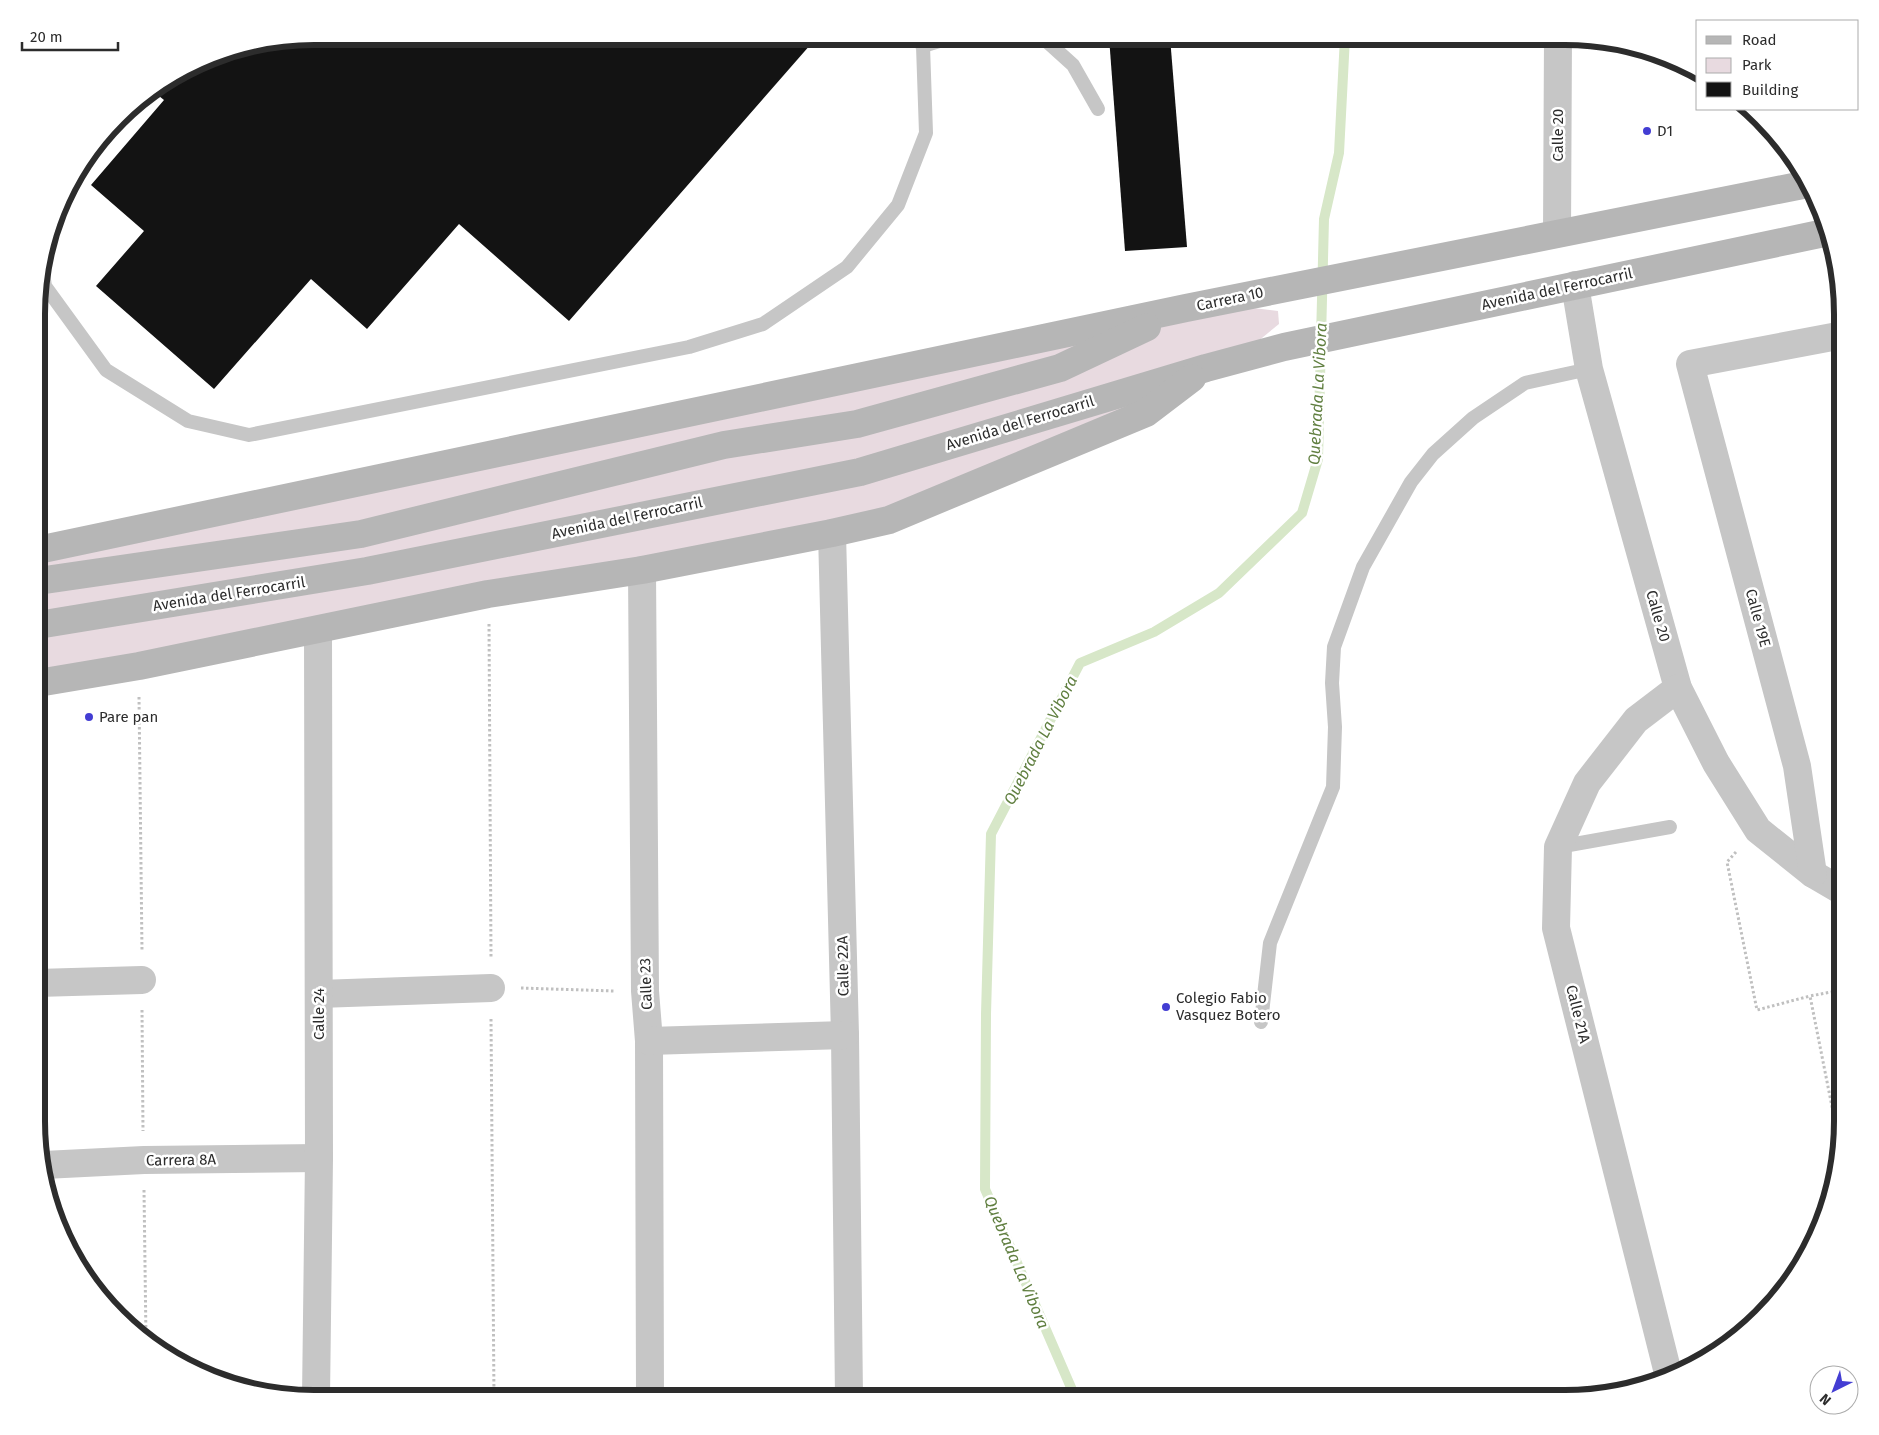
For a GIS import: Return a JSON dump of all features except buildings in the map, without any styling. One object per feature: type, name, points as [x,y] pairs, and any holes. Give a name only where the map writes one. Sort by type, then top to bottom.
[{"type":"main road","points":[[1557,233],[1801,185]]},
{"type":"main road","name":"Carrera 10","points":[[1186,308],[1557,233]]},
{"type":"main road","name":"Avenida del Ferrocarril","points":[[45,624],[367,571],[860,472],[1206,368],[1284,347],[1822,234]]},
{"type":"main road","points":[[45,580],[362,534],[724,445],[857,424],[1060,368],[1186,308]]},
{"type":"main road","points":[[45,549],[1186,308]]},
{"type":"main road","points":[[45,682],[139,666],[488,594],[642,570],[832,534],[889,520],[1146,413],[1206,368]]},
{"type":"street","name":"Calle 20","points":[[1557,233],[1558,45]]},
{"type":"street","name":"Calle 20","points":[[1575,285],[1589,369],[1678,688],[1716,763],[1758,830],[1813,874],[1834,886]]},
{"type":"street","name":"Calle 19E","points":[[1813,874],[1797,766],[1690,364],[1834,337]]},
{"type":"street","name":"Calle 22A","points":[[832,534],[844,1035],[849,1390]]},
{"type":"street","name":"Calle 23","points":[[642,570],[645,991],[649,1042],[650,1390]]},
{"type":"street","name":"Calle 24","points":[[316,1390],[319,1158],[318,630]]},
{"type":"street","name":"Calle 21A","points":[[1668,1370],[1556,928],[1558,847],[1587,783],[1636,720],[1678,688]]},
{"type":"street","points":[[45,983],[142,980]]},
{"type":"street","points":[[319,994],[491,988]]},
{"type":"street","points":[[649,1042],[844,1035]]},
{"type":"street","name":"Carrera 8A","points":[[49,1165],[144,1160],[319,1158]]},
{"type":"lane","points":[[46,288],[106,370],[188,420],[249,435],[689,347],[763,324],[840,273],[898,205],[926,132],[919,45]]},
{"type":"lane","points":[[1051,45],[1073,65],[1098,109]]},
{"type":"lane","points":[[1261,1022],[1270,943],[1333,787],[1335,727],[1332,683],[1334,647],[1363,567],[1412,482],[1433,454],[1473,418],[1525,383],[1589,369]]},
{"type":"lane","points":[[1558,847],[1670,827]]},
{"type":"path","points":[[1758,830],[1727,862],[1757,1010],[1834,992]]},
{"type":"path","points":[[491,988],[645,991]]},
{"type":"path","points":[[1810,996],[1834,1117]]},
{"type":"green space","points":[[1211,303],[1278,311],[1279,324],[1235,360],[1146,413],[889,520],[45,682],[45,549]]},
{"type":"waterway","name":"Quebrada La Vibora","points":[[1072,1390],[985,1189],[986,1014],[991,834],[1080,663],[1154,632],[1219,593],[1302,513],[1318,459],[1324,219],[1339,153],[1345,45]]},
{"type":"place","name":"D1","points":[[1647,131]]},
{"type":"place","name":"Pare pan","points":[[89,717]]},
{"type":"place","name":"Colegio Fabio Vasquez Botero","points":[[1166,1007]]}]
